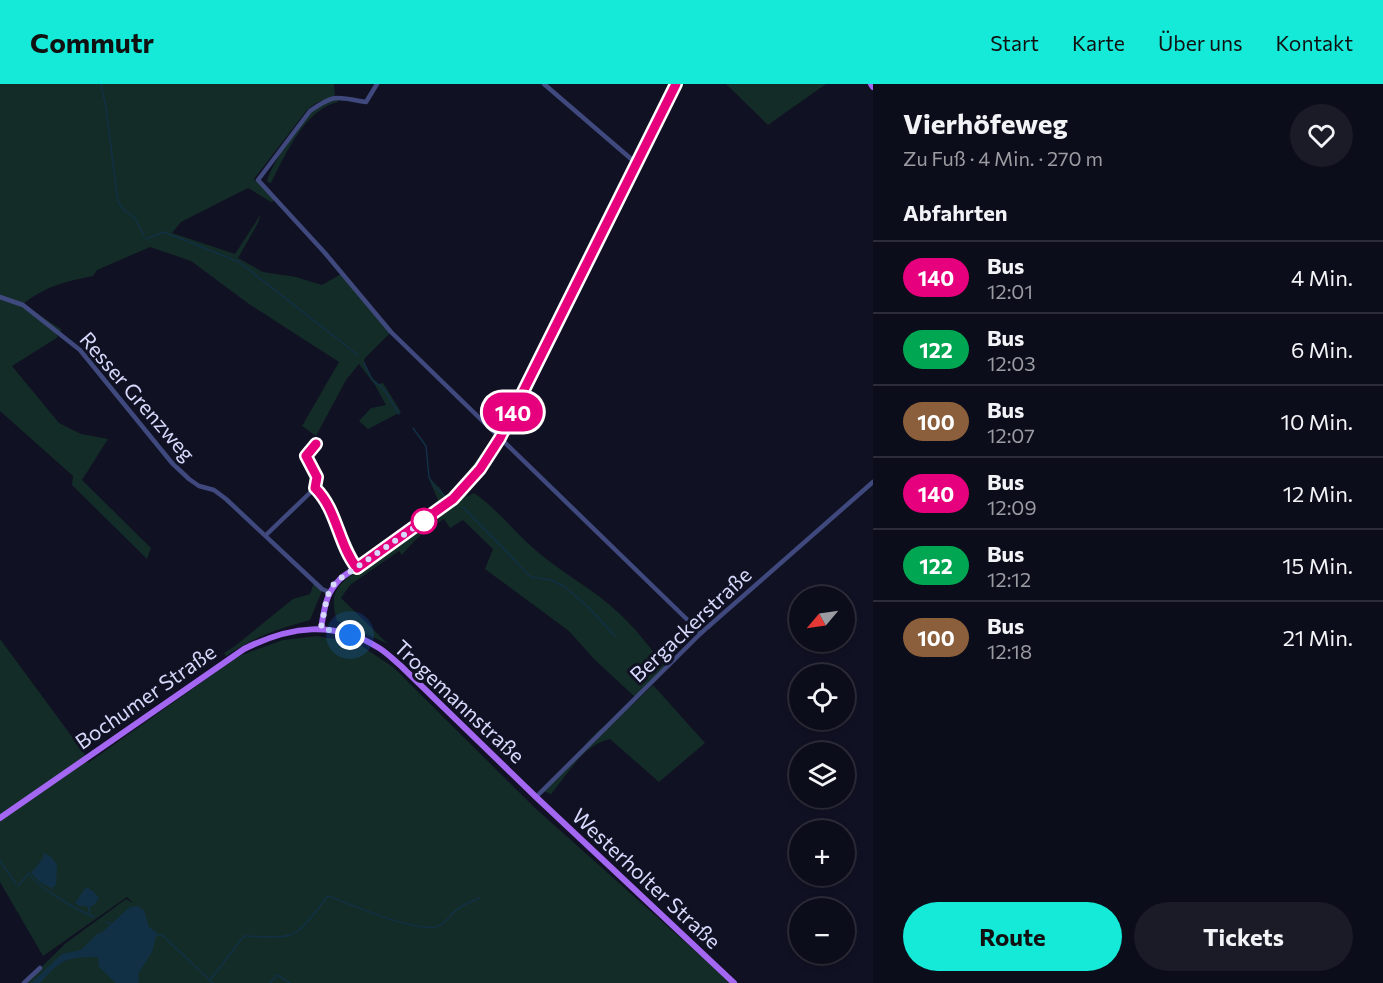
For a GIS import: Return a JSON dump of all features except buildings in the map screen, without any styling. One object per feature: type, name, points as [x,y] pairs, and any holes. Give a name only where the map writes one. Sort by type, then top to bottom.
[{"type":"main road","points":[[321,628],[329,592],[341,578],[453,499],[480,469],[500,438],[676,84]]},
{"type":"main road","name":"Trogemannstraße","points":[[321,628],[350,635],[380,648],[536,797]]},
{"type":"main road","name":"Bochumer Straße","points":[[0,818],[229,657],[262,639],[283,633],[321,628]]},
{"type":"main road","name":"Westerholter Straße","points":[[536,797],[734,983]]},
{"type":"street","points":[[377,84],[366,102],[339,96],[310,111],[258,180],[325,253],[366,305],[391,332],[701,633]]},
{"type":"street","points":[[544,84],[637,164]]},
{"type":"street","name":"Resser Grenzweg","points":[[0,297],[23,305],[80,350],[172,463],[199,486],[214,490],[226,499],[322,589],[329,592]]},
{"type":"street","points":[[267,535],[315,488],[317,477],[306,456],[316,444]]},
{"type":"street","name":"Bergackerstraße","points":[[536,797],[701,633],[873,482]]},
{"type":"street","points":[[315,488],[326,501],[344,547],[357,568]]},
{"type":"street","points":[[24,983],[40,968]]},
{"type":"green space","points":[[0,84],[334,84],[335,96],[316,103],[307,110],[254,179],[276,200],[271,202],[248,188],[181,222],[172,233],[235,254],[261,214],[238,258],[263,272],[296,277],[322,285],[341,274],[391,332],[364,361],[371,377],[378,384],[383,383],[401,412],[368,429],[359,421],[371,408],[386,405],[375,385],[359,364],[346,380],[316,436],[302,426],[339,362],[249,304],[191,261],[150,247],[97,270],[93,276],[65,282],[40,292],[23,304],[62,330],[57,334],[58,337],[12,366],[59,423],[81,434],[108,439],[82,480],[151,548],[147,559],[72,485],[73,476],[0,411]]},
{"type":"green space","points":[[671,84],[681,84],[528,391],[508,426],[502,420],[616,191],[629,175],[634,156]]},
{"type":"green space","points":[[726,84],[826,84],[768,125]]},
{"type":"green space","points":[[338,99],[338,102],[326,106],[306,123],[271,183],[267,182],[278,158],[309,114],[322,105]]},
{"type":"green space","points":[[493,438],[500,445],[472,484],[466,497],[474,493],[482,499],[542,556],[599,596],[638,633],[665,667],[636,698],[594,659],[569,631],[485,569],[493,549],[463,520],[450,528],[444,519],[431,527],[402,555],[399,551],[350,585],[341,598],[388,644],[337,621],[334,600],[343,582],[360,568],[408,538],[404,528],[438,500],[428,477],[440,488],[449,503],[457,498],[463,478]]},
{"type":"green space","points":[[314,583],[322,591],[310,620],[266,634],[226,656],[224,653],[293,599],[310,594]]},
{"type":"green space","points":[[317,636],[357,643],[393,667],[535,808],[731,983],[25,983],[66,943],[126,899],[133,903],[127,897],[43,956],[0,882],[0,639],[84,753],[88,763],[239,656],[283,640]]},
{"type":"green space","points":[[653,685],[705,743],[659,782],[610,739],[600,742],[584,754],[551,794],[543,791],[598,731],[632,705]]},
{"type":"water","points":[[44,853],[51,857],[57,865],[56,885],[52,888],[51,893],[51,888],[31,873],[43,858]]},
{"type":"water","points":[[86,887],[99,898],[90,907],[90,916],[87,906],[79,906],[75,903]]},
{"type":"water","points":[[137,906],[144,910],[149,927],[157,933],[152,952],[138,974],[139,983],[116,983],[99,967],[98,957],[65,961],[40,983],[31,983],[62,954],[81,950],[130,907]]},
{"type":"waterway","points":[[101,84],[118,202],[135,218],[144,236]]},
{"type":"waterway","points":[[146,239],[164,232],[239,262],[358,355]]},
{"type":"waterway","points":[[364,363],[372,379],[385,391],[399,414]]},
{"type":"waterway","points":[[413,428],[426,446],[429,477],[434,486],[445,496]]},
{"type":"waterway","points":[[463,507],[531,577],[551,580],[565,587],[588,607],[615,636]]},
{"type":"waterway","points":[[0,861],[16,884]]},
{"type":"waterway","points":[[18,886],[29,873],[40,885],[94,917]]},
{"type":"waterway","points":[[210,980],[244,936],[276,937],[294,933],[308,921],[328,896],[400,922],[428,927],[442,924],[465,904],[480,898]]},
{"type":"waterway","points":[[106,922],[112,924]]},
{"type":"waterway","points":[[157,935],[162,935],[213,983]]},
{"type":"waterway","points":[[270,983],[277,975],[290,983]]},
{"type":"bus line","name":"140","points":[[316,444],[306,456],[317,477],[315,488],[323,495],[344,547],[357,568],[453,499],[480,469],[500,438],[676,84]]},
{"type":"route","points":[[350,635],[321,628],[327,597],[332,586],[424,521]]}]
